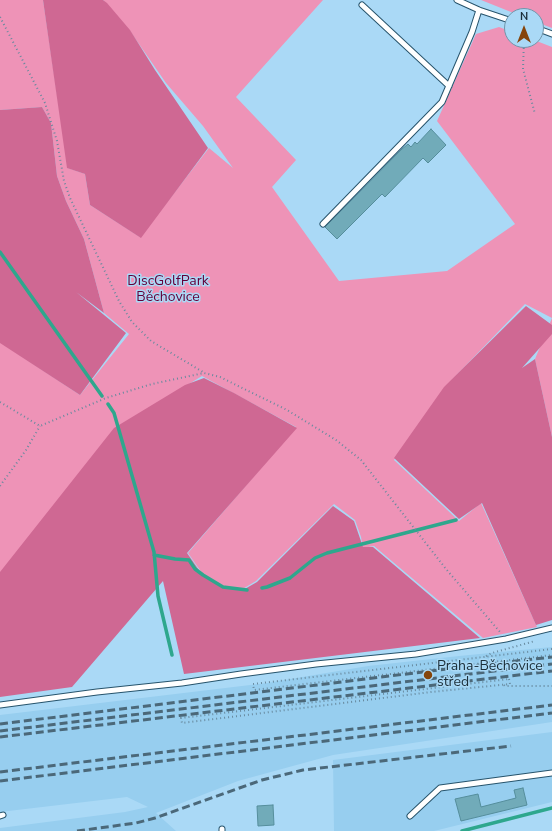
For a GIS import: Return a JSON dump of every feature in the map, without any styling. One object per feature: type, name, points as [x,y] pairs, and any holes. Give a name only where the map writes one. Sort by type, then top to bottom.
[{"type":"lane","points":[[457,0],[504,18]]},
{"type":"lane","points":[[362,5],[449,86]]},
{"type":"lane","points":[[323,224],[442,102],[480,10]]},
{"type":"lane","points":[[0,705],[97,692],[182,684],[316,664],[416,654],[506,639],[552,628]]},
{"type":"lane","points":[[410,816],[440,788],[552,773]]},
{"type":"path","points":[[0,17],[45,103],[57,141],[64,181],[70,198],[119,301],[132,322],[151,341],[204,372],[220,377],[287,410],[336,440],[361,460],[446,569],[506,639]]},
{"type":"path","points":[[524,48],[523,68],[535,114]]},
{"type":"path","points":[[0,486],[26,450],[40,426],[106,398],[152,384],[204,372]]},
{"type":"path","points":[[0,402],[40,426]]},
{"type":"path","points":[[485,657],[492,653],[537,641]]},
{"type":"path","points":[[552,649],[253,684],[254,690],[552,655]]},
{"type":"path","points":[[503,685],[510,684],[509,678],[181,718],[182,723],[431,692],[503,685],[552,686]]},
{"type":"shaded area","points":[[43,0],[103,0],[107,3],[130,30],[155,70],[208,148],[141,238],[90,205],[85,174],[67,168]]},
{"type":"shaded area","points":[[42,107],[51,123],[57,176],[66,201],[84,239],[104,313],[76,292],[126,333],[80,395],[0,343],[0,110]]},
{"type":"shaded area","points":[[526,306],[552,325],[552,334],[522,368],[535,359],[552,437],[552,620],[536,625],[482,503],[459,519],[394,458],[444,387]]},
{"type":"shaded area","points":[[204,378],[297,428],[187,553],[203,576],[222,587],[243,590],[257,582],[333,506],[354,521],[363,547],[373,547],[480,638],[184,674],[163,581],[72,687],[0,697],[0,572],[114,428],[185,385]]},
{"type":"shaded area","points":[[552,647],[552,722],[333,755],[238,781],[156,813],[176,831],[0,831],[0,828],[125,812],[148,807],[127,797],[0,812],[0,715],[267,683],[368,666]]},
{"type":"shaded area","points":[[552,732],[552,802],[434,831],[334,831],[333,760]]},
{"type":"green space","name":"DiscGolfPark Běchovice","points":[[0,0],[43,0],[68,168],[85,174],[90,205],[140,237],[209,148],[233,168],[203,126],[166,83],[130,31],[103,0],[323,0],[236,97],[296,160],[272,187],[339,281],[447,271],[515,224],[437,121],[476,34],[499,27],[504,29],[504,48],[544,48],[544,44],[552,47],[552,318],[525,304],[446,386],[394,460],[459,521],[481,503],[537,627],[483,638],[374,546],[363,548],[355,520],[334,504],[256,581],[241,590],[223,586],[204,576],[188,553],[296,427],[202,376],[114,430],[0,574],[0,342],[80,395],[129,334],[104,313],[84,239],[66,201],[57,176],[51,123],[42,107],[0,110]]},
{"type":"green space","points":[[481,0],[552,0],[552,28],[544,25],[544,8],[504,9]]},
{"type":"green space","points":[[552,318],[552,437],[535,359]]},
{"type":"building","points":[[431,129],[446,145],[428,163],[423,158],[385,197],[382,194],[337,239],[325,227],[402,149],[408,144],[411,147],[415,142],[417,144]]},
{"type":"building","points":[[523,788],[527,805],[461,821],[455,799],[478,794],[481,807],[516,798],[514,790]]},
{"type":"building","points":[[273,805],[274,825],[258,826],[257,806]]},
{"type":"waterway","points":[[0,252],[102,396]]},
{"type":"waterway","points":[[108,404],[114,413],[154,552],[158,596],[172,655]]},
{"type":"waterway","points":[[262,588],[290,578],[315,558],[327,553],[456,520]]},
{"type":"waterway","points":[[154,555],[189,560],[195,569],[223,587],[247,590]]},
{"type":"waterway","points":[[462,831],[552,808]]},
{"type":"railway","points":[[0,724],[552,657]]},
{"type":"railway","points":[[0,731],[552,664]]},
{"type":"railway","points":[[0,737],[552,671]]},
{"type":"railway","points":[[0,772],[552,705]]},
{"type":"railway","points":[[0,781],[552,713]]},
{"type":"railway","points":[[77,831],[136,823],[155,818],[262,780],[303,770],[511,746]]},
{"type":"place","name":"Praha-Běchovice střed","points":[[428,675]]}]
